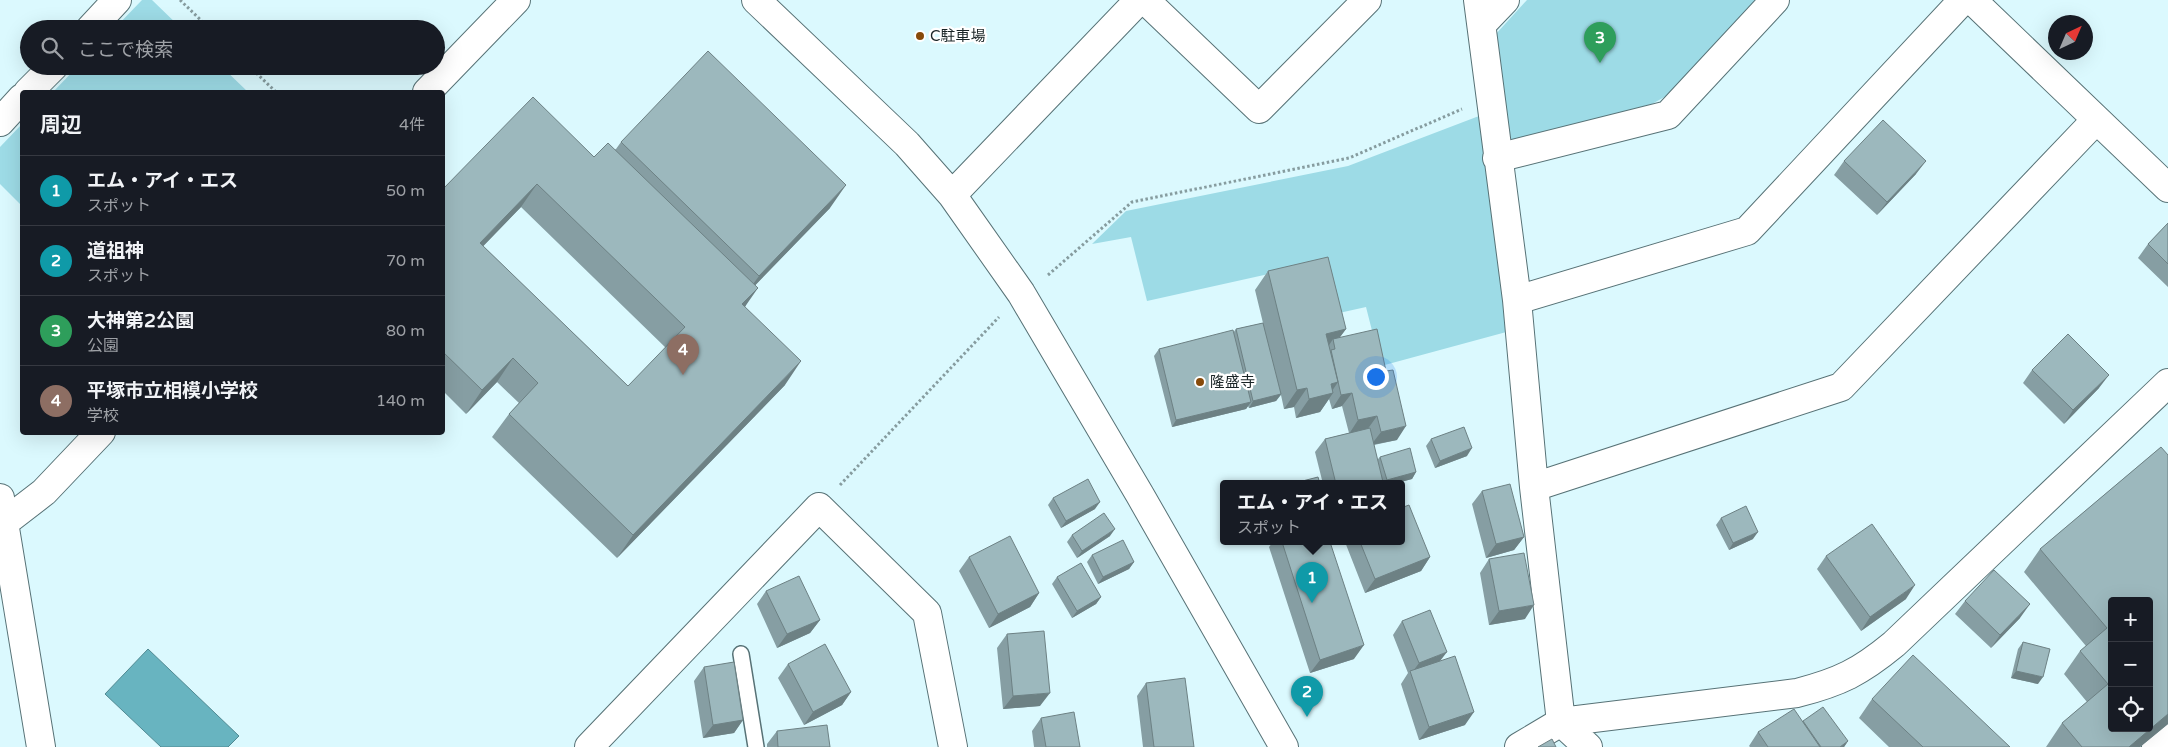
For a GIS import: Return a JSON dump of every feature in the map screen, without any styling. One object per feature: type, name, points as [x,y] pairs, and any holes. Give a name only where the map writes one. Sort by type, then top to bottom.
[{"type":"street","points":[[99,20],[118,0]]},
{"type":"street","points":[[445,73],[516,0]]},
{"type":"street","points":[[756,0],[907,144],[952,195],[1021,293],[1140,495],[1284,747]]},
{"type":"street","points":[[952,195],[1139,0]]},
{"type":"street","points":[[1145,0],[1259,109],[1367,0]]},
{"type":"street","points":[[1505,0],[1480,12],[1497,158],[1517,300],[1534,487],[1561,722],[1588,747]]},
{"type":"street","points":[[1497,158],[1668,115],[1775,0]]},
{"type":"street","points":[[1517,300],[1747,231],[1963,0]]},
{"type":"street","points":[[1972,0],[2168,188]]},
{"type":"street","points":[[30,90],[45,75]]},
{"type":"street","points":[[429,90],[443,75]]},
{"type":"street","points":[[0,122],[20,100]]},
{"type":"street","points":[[1534,487],[1841,387],[2096,120]]},
{"type":"street","points":[[1519,747],[1561,722],[1798,693],[1829,685],[1851,675],[1894,644],[2168,383]]},
{"type":"street","points":[[41,747],[1,516],[44,492],[98,435]]},
{"type":"street","points":[[589,747],[819,507],[927,613],[953,747]]},
{"type":"street","points":[[2156,747],[2168,737]]},
{"type":"lane","points":[[741,654],[756,747]]},
{"type":"path","points":[[180,0],[201,20]]},
{"type":"path","points":[[258,75],[274,90]]},
{"type":"path","points":[[1048,275],[1132,202],[1349,158],[1490,97]]},
{"type":"path","points":[[819,507],[1021,293]]},
{"type":"shaded area","points":[[142,0],[152,0],[173,20],[123,20]]},
{"type":"shaded area","points":[[1527,0],[1761,0],[1675,91],[1652,104],[1511,141],[1495,35]]},
{"type":"shaded area","points":[[69,75],[230,75],[246,90],[55,90]]},
{"type":"shaded area","points":[[1479,116],[1510,331],[1381,366],[1366,307],[1330,315],[1318,263],[1147,301],[1131,237],[1092,244],[1126,211],[1348,166]]},
{"type":"shaded area","points":[[20,126],[20,204],[0,184],[0,147]]},
{"type":"shaded area","points":[[148,649],[239,736],[228,747],[161,747],[105,694]]},
{"type":"building","points":[[708,51],[846,185],[759,276],[621,142]]},
{"type":"building","points":[[533,97],[594,157],[608,143],[758,288],[742,304],[801,361],[633,535],[509,414],[538,383],[513,358],[482,390],[445,354],[445,187]],"holes":[[[537,184],[685,327],[628,386],[480,243]]]},
{"type":"building","points":[[1883,120],[1926,161],[1887,202],[1844,161]]},
{"type":"building","points":[[2168,223],[2168,264],[2148,244]]},
{"type":"building","points":[[1328,257],[1346,329],[1326,334],[1338,382],[1331,384],[1333,393],[1309,399],[1307,388],[1297,390],[1268,271]]},
{"type":"building","points":[[1263,323],[1281,394],[1253,401],[1236,329]]},
{"type":"building","points":[[1377,329],[1386,371],[1393,370],[1406,426],[1381,432],[1377,416],[1358,420],[1352,393],[1341,395],[1331,350],[1335,349],[1333,339]]},
{"type":"building","name":"隆盛寺","points":[[1233,330],[1251,402],[1176,420],[1159,349]]},
{"type":"building","points":[[2068,334],[2109,375],[2073,410],[2032,370]]},
{"type":"building","points":[[1464,427],[1472,448],[1440,461],[1431,439]]},
{"type":"building","points":[[1370,428],[1383,480],[1335,480],[1325,439]]},
{"type":"building","points":[[2161,447],[2168,455],[2168,714],[2153,727],[2153,597],[2108,597],[2108,684],[2080,651],[2107,628],[2040,549]]},
{"type":"building","points":[[1410,448],[1416,472],[1387,480],[1380,457]]},
{"type":"building","points":[[1318,477],[1319,480],[1306,480]]},
{"type":"building","points":[[1088,479],[1100,502],[1066,521],[1053,498]]},
{"type":"building","points":[[1510,484],[1524,537],[1496,544],[1482,491]]},
{"type":"building","points":[[1409,505],[1430,557],[1375,579],[1361,545],[1405,545],[1405,506]]},
{"type":"building","points":[[1746,506],[1758,532],[1733,543],[1721,518]]},
{"type":"building","points":[[1104,513],[1115,529],[1082,551],[1072,535]]},
{"type":"building","points":[[1872,524],[1915,585],[1870,617],[1826,556]]},
{"type":"building","points":[[1010,536],[1039,593],[998,614],[969,557]]},
{"type":"building","points":[[1123,540],[1134,562],[1103,577],[1092,555]]},
{"type":"building","points":[[1283,545],[1331,545],[1364,645],[1320,660]]},
{"type":"building","points":[[1524,553],[1534,605],[1499,611],[1489,559]]},
{"type":"building","points":[[1081,563],[1101,597],[1077,611],[1057,577]]},
{"type":"building","points":[[1994,570],[2030,604],[2000,635],[1965,601]]},
{"type":"building","points":[[799,576],[820,620],[787,634],[766,591]]},
{"type":"building","points":[[1430,610],[1447,652],[1419,663],[1402,621]]},
{"type":"building","points":[[1044,631],[1050,693],[1013,696],[1007,634]]},
{"type":"building","points":[[2023,642],[2050,649],[2043,677],[2016,671]]},
{"type":"building","points":[[825,644],[851,692],[813,712],[788,664]]},
{"type":"building","points":[[1913,655],[2010,747],[1923,747],[1872,699]]},
{"type":"building","points":[[1455,656],[1474,712],[1429,727],[1410,671]]},
{"type":"building","points":[[734,662],[743,720],[713,725],[704,667]]},
{"type":"building","points":[[1185,678],[1194,747],[1154,747],[1146,683]]},
{"type":"building","points":[[2108,684],[2108,732],[2147,732],[2129,747],[2082,747],[2062,723]]},
{"type":"building","points":[[1823,707],[1848,741],[1840,747],[1821,747],[1803,721]]},
{"type":"building","points":[[1794,709],[1820,747],[1768,747],[1758,732]]},
{"type":"building","points":[[1074,712],[1080,747],[1046,747],[1041,718]]},
{"type":"building","points":[[827,725],[830,747],[778,747],[777,731]]},
{"type":"building","points":[[1552,739],[1556,747],[1538,747]]},
{"type":"place","name":"C駐車場","points":[[920,36]]},
{"type":"place","name":"大神第2公園","points":[[1600,63]]},
{"type":"place","name":"平塚市立相模小学校","points":[[683,375]]},
{"type":"place","name":"隆盛寺","points":[[1200,382]]},
{"type":"place","name":"エム・アイ・エス","points":[[1312,603]]},
{"type":"place","name":"道祖神","points":[[1307,717]]}]
